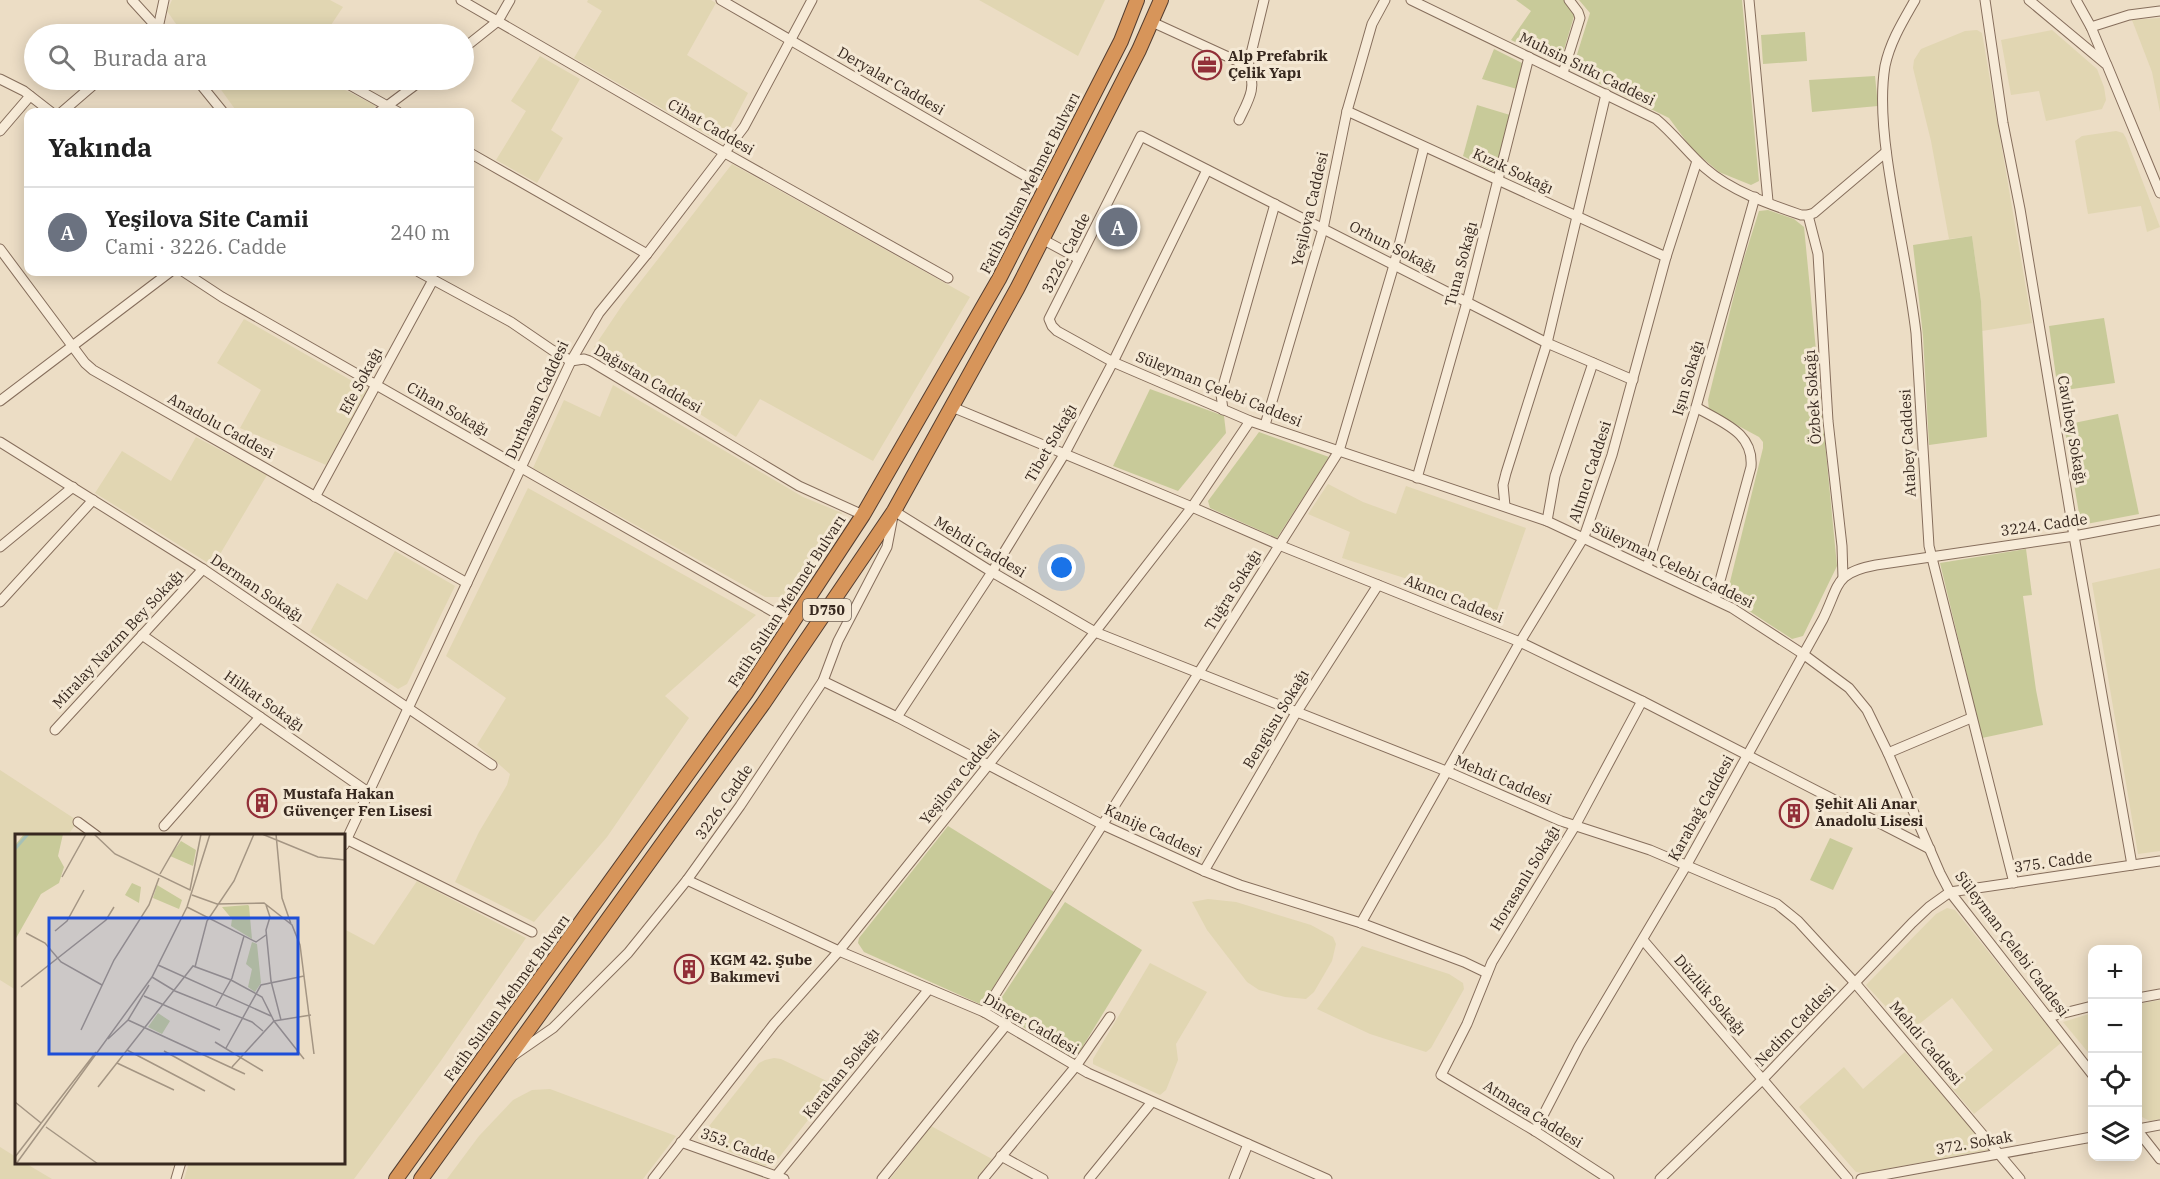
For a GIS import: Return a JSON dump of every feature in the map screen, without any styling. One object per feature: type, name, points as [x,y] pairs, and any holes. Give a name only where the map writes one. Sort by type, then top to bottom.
[{"type":"highway","name":"Fatih Sultan Mehmet Bulvarı","points":[[396,1179],[746,693],[863,515],[999,279],[1121,41],[1137,0]]},
{"type":"highway","name":"D750","points":[[422,1178],[763,704],[894,511],[1042,239],[1139,50],[1161,0]]},
{"type":"highway","points":[[387,1179],[408,1164]]},
{"type":"street","points":[[132,0],[154,24]]},
{"type":"street","points":[[161,24],[164,0]]},
{"type":"street","name":"Cihat Caddesi","points":[[462,0],[948,278]]},
{"type":"street","points":[[474,40],[498,21],[510,0]]},
{"type":"street","name":"Deryalar Caddesi","points":[[721,0],[1046,188]]},
{"type":"street","name":"Durhasan Caddesi","points":[[345,842],[571,361],[599,313],[726,153],[755,108],[812,0]]},
{"type":"street","points":[[1239,120],[1252,88],[1252,76],[1248,66],[1263,0]]},
{"type":"street","name":"Yeşilova Caddesi","points":[[1265,425],[1323,229],[1347,111],[1372,24],[1385,0]]},
{"type":"street","name":"Muhsin Sıtkı Caddesi","points":[[1411,0],[1656,119],[1697,161],[1722,181],[1755,197],[1793,212],[1808,215]]},
{"type":"street","points":[[1563,73],[1580,18],[1569,0]]},
{"type":"street","points":[[1749,0],[1768,201]]},
{"type":"street","name":"Atabey Caddesi","points":[[1915,0],[1891,45],[1882,100],[1886,152],[1916,333],[1928,534],[1931,556],[2014,883]]},
{"type":"street","name":"Cavlıbey Sokağı","points":[[1985,0],[2003,123],[2020,209],[2074,536],[2132,865]]},
{"type":"street","points":[[2029,0],[2107,65]]},
{"type":"street","points":[[2076,0],[2091,27],[2160,193]]},
{"type":"street","points":[[2091,27],[2129,15],[2160,11]]},
{"type":"street","points":[[1152,21],[1248,66]]},
{"type":"street","name":"Tuna Sokağı","points":[[1417,478],[1467,302],[1529,57]]},
{"type":"street","points":[[0,79],[46,108]]},
{"type":"street","points":[[67,108],[87,90]]},
{"type":"street","points":[[205,90],[220,108]]},
{"type":"street","points":[[358,90],[391,108]]},
{"type":"street","points":[[384,108],[409,90]]},
{"type":"street","points":[[1505,506],[1503,485],[1547,343],[1606,94]]},
{"type":"street","points":[[0,131],[30,96]]},
{"type":"street","name":"Kızık Sokağı","points":[[1347,111],[1666,257]]},
{"type":"street","name":"Orhun Sokağı","points":[[1141,136],[1547,343],[1633,380]]},
{"type":"street","name":"3226. Cadde","points":[[1049,319],[1141,136]]},
{"type":"street","name":"Tuğra Sokağı","points":[[984,1012],[1339,451],[1394,265],[1424,147]]},
{"type":"street","points":[[1808,215],[1815,213],[1886,152]]},
{"type":"street","points":[[474,155],[647,254]]},
{"type":"street","name":"Altıncı Caddesi","points":[[1361,923],[1520,642],[1584,537],[1608,466],[1666,257],[1697,161]]},
{"type":"street","name":"Tibet Sokağı","points":[[897,717],[992,572],[1065,453],[1113,362],[1207,170]]},
{"type":"street","name":"Işın Sokağı","points":[[1647,567],[1696,407],[1755,197]]},
{"type":"street","points":[[1223,410],[1222,386],[1275,204]]},
{"type":"street","name":"Özbek Sokağı","points":[[1808,215],[1818,254],[1828,421],[1842,546],[1843,578]]},
{"type":"street","points":[[1042,239],[1079,259]]},
{"type":"street","name":"Anadolu Caddesi","points":[[0,249],[85,363],[106,379],[467,583]]},
{"type":"street","points":[[0,401],[165,276]]},
{"type":"street","name":"Cihan Sokağı","points":[[190,276],[222,297],[793,623]]},
{"type":"street","name":"Dağıstan Caddesi","points":[[426,276],[511,322],[571,361],[584,359],[590,361],[799,486],[863,515]]},
{"type":"street","name":"Efe Sokağı","points":[[315,497],[433,280]]},
{"type":"street","name":"Süleyman Çelebi Caddesi","points":[[1049,319],[1057,331],[1113,362],[1223,410],[1417,478],[1505,506],[1584,537],[1715,599],[1803,654],[1849,688],[1859,699],[1888,753],[1950,892],[2088,1069]]},
{"type":"street","points":[[1547,521],[1555,476],[1593,363]]},
{"type":"street","name":"Akıncı Caddesi","points":[[952,407],[1279,545],[1520,642],[1642,701],[1930,849]]},
{"type":"street","points":[[1696,407],[1745,438],[1752,456],[1715,599]]},
{"type":"street","name":"Yeşilova Caddesi","points":[[653,1179],[789,1006],[839,951],[1095,632],[1192,507],[1250,421]]},
{"type":"street","name":"Derman Sokağı","points":[[0,442],[203,569],[492,765]]},
{"type":"street","points":[[0,547],[73,488]]},
{"type":"street","points":[[0,602],[93,500]]},
{"type":"street","name":"3226. Cadde","points":[[507,1060],[553,1028],[628,953],[687,880],[740,806],[823,681],[838,641],[887,547],[894,511]]},
{"type":"street","name":"Mehdi Caddesi","points":[[894,511],[1095,632],[1446,771],[1575,826],[1641,847],[1765,897],[1777,904],[1798,921],[1856,984],[2020,1179]]},
{"type":"street","name":"3224. Cadde","points":[[1931,556],[2074,536],[2160,520]]},
{"type":"street","points":[[1843,578],[1849,572],[1861,568],[1931,556]]},
{"type":"street","name":"Miralay Nazım Bey Sokağı","points":[[55,730],[203,569]]},
{"type":"street","name":"Karabağ Caddesi","points":[[1534,1131],[1580,1046],[1686,866],[1843,578]]},
{"type":"street","name":"Bengüsu Sokağı","points":[[1204,871],[1296,713],[1378,585]]},
{"type":"street","name":"Hilkat Sokağı","points":[[142,635],[369,792]]},
{"type":"street","name":"Kanije Caddesi","points":[[823,681],[897,717],[1103,825],[1204,871],[1240,885],[1361,923],[1487,973]]},
{"type":"street","name":"Horasanlı Sokağı","points":[[1441,1075],[1471,1016],[1487,973],[1575,826],[1642,701]]},
{"type":"street","points":[[164,826],[260,717]]},
{"type":"street","points":[[1888,753],[1971,718]]},
{"type":"street","points":[[78,822],[94,834]]},
{"type":"street","points":[[345,842],[532,932]]},
{"type":"street","name":"375. Cadde","points":[[1950,892],[2160,861]]},
{"type":"street","name":"Dinçer Caddesi","points":[[687,880],[839,951],[984,1012],[1076,1066],[1151,1102],[1327,1179]]},
{"type":"street","name":"Nedim Caddesi","points":[[1660,1179],[1763,1079],[1912,923],[1950,892]]},
{"type":"street","name":"Düzlük Sokağı","points":[[1643,940],[1848,1179]]},
{"type":"street","name":"Karahan Sokağı","points":[[780,1178],[929,989]]},
{"type":"street","points":[[2142,997],[2160,994]]},
{"type":"street","points":[[2048,1017],[2088,1007]]},
{"type":"street","points":[[983,1179],[1076,1066],[1110,1017]]},
{"type":"street","points":[[882,1179],[1007,1024]]},
{"type":"street","name":"Atmaca Caddesi","points":[[1441,1075],[1609,1179]]},
{"type":"street","points":[[1089,1179],[1151,1102]]},
{"type":"street","points":[[2142,1129],[2160,1125]]},
{"type":"street","points":[[2142,1135],[2160,1159]]},
{"type":"street","name":"372. Sokak","points":[[1861,1179],[2088,1138]]},
{"type":"street","name":"353. Cadde","points":[[681,1142],[780,1178]]},
{"type":"street","points":[[1234,1179],[1248,1144]]},
{"type":"street","points":[[1001,1156],[1043,1179]]},
{"type":"street","points":[[176,1179],[180,1164]]},
{"type":"shaded area","points":[[172,0],[330,0],[343,7],[332,24],[176,24],[167,11]]},
{"type":"shaded area","points":[[588,0],[711,0],[716,3],[687,55],[748,93],[722,143],[574,58],[602,11],[587,2]]},
{"type":"shaded area","points":[[979,0],[1105,0],[1078,56]]},
{"type":"shaded area","points":[[2160,18],[2160,112],[2152,72],[2132,20]]},
{"type":"shaded area","points":[[1977,30],[1982,33],[2032,323],[1982,331],[1981,301],[1972,236],[1949,239],[1931,141],[1913,68],[1914,60],[1921,49],[1965,31]]},
{"type":"shaded area","points":[[2052,30],[2097,69],[2106,100],[2102,109],[2046,121],[2039,91],[2011,95],[2001,40]]},
{"type":"shaded area","points":[[540,56],[580,79],[551,130],[563,138],[537,183],[496,160],[526,111],[511,101]]},
{"type":"shaded area","points":[[221,90],[345,90],[376,106],[373,108],[234,108]]},
{"type":"shaded area","points":[[2116,131],[2123,133],[2126,138],[2160,227],[2147,232],[2141,206],[2088,214],[2075,141],[2082,136]]},
{"type":"shaded area","points":[[732,164],[970,297],[873,461],[760,399],[736,437],[594,347],[623,304]]},
{"type":"shaded area","points":[[244,319],[368,390],[326,465],[240,428],[261,390],[217,363]]},
{"type":"shaded area","points":[[613,385],[803,497],[842,513],[805,572],[786,597],[765,597],[533,468],[564,400],[600,417]]},
{"type":"shaded area","points":[[196,437],[267,475],[213,566],[95,493],[122,451],[171,481]]},
{"type":"shaded area","points":[[1328,484],[1363,502],[1396,514],[1406,486],[1526,528],[1492,624],[1470,602],[1451,593],[1342,558],[1350,532],[1308,514]]},
{"type":"shaded area","points":[[528,488],[756,615],[665,696],[689,718],[607,837],[534,922],[455,882],[479,832],[507,785],[510,774],[477,745],[506,698],[446,656]]},
{"type":"shaded area","points":[[395,551],[455,586],[407,684],[398,689],[310,632],[337,583],[367,600]]},
{"type":"shaded area","points":[[2160,568],[2160,851],[2138,854],[2092,583]]},
{"type":"shaded area","points":[[0,770],[78,821],[69,834],[15,834],[15,989],[0,980]]},
{"type":"shaded area","points":[[417,881],[526,938],[440,1062],[354,1179],[184,1179],[189,1164],[345,1164],[345,930],[374,945]]},
{"type":"shaded area","points":[[1208,899],[1236,902],[1311,925],[1333,937],[1336,944],[1332,961],[1314,992],[1306,999],[1285,997],[1259,990],[1247,982],[1207,930],[1192,902]]},
{"type":"shaded area","points":[[1947,908],[1955,910],[2061,1043],[1974,1114],[1950,1086],[1993,1050],[1952,998],[1909,1032],[1866,985],[1936,914]]},
{"type":"shaded area","points":[[1362,946],[1449,974],[1463,983],[1464,989],[1431,1048],[1426,1052],[1370,1034],[1317,1009]]},
{"type":"shaded area","points":[[1150,963],[1207,992],[1176,1044],[1178,1060],[1166,1090],[1160,1095],[1093,1064],[1093,1059]]},
{"type":"shaded area","points":[[2160,1000],[2160,1119],[2150,1121],[2142,1117],[2142,1003]]},
{"type":"shaded area","points":[[2088,1014],[2088,1052],[2063,1022]]},
{"type":"shaded area","points":[[1905,1052],[1990,1150],[1863,1173],[1856,1172],[1799,1107],[1844,1067],[1863,1089]]},
{"type":"shaded area","points":[[774,1058],[781,1059],[835,1085],[778,1159],[764,1166],[706,1142],[702,1135],[759,1063]]},
{"type":"shaded area","points":[[550,1089],[676,1136],[643,1179],[447,1179],[479,1136],[513,1100],[532,1090]]},
{"type":"shaded area","points":[[931,1126],[992,1159],[976,1179],[890,1179]]},
{"type":"shaded area","points":[[0,1147],[15,1156],[15,1164],[27,1164],[52,1179],[0,1179]]},
{"type":"green space","points":[[1516,0],[1564,0],[1575,13],[1560,63],[1511,40],[1531,11]]},
{"type":"green space","points":[[1579,0],[1742,0],[1759,181],[1751,185],[1719,172],[1692,149],[1669,118],[1576,72],[1574,64],[1590,13]]},
{"type":"green space","points":[[1805,32],[1807,61],[1763,64],[1761,35]]},
{"type":"green space","points":[[1494,49],[1522,63],[1523,68],[1517,89],[1482,79]]},
{"type":"green space","points":[[1875,76],[1878,106],[1812,112],[1809,80]]},
{"type":"green space","points":[[1477,105],[1510,115],[1496,173],[1463,156]]},
{"type":"green space","points":[[1768,210],[1794,219],[1804,227],[1837,566],[1803,636],[1792,639],[1734,601],[1728,590],[1763,442],[1759,437],[1709,410],[1708,400],[1740,271],[1759,211]]},
{"type":"green space","points":[[1972,236],[1981,301],[1987,437],[1929,445],[1923,336],[1913,245]]},
{"type":"green space","points":[[2104,318],[2115,383],[2058,391],[2049,326]]},
{"type":"green space","points":[[1150,389],[1224,416],[1226,433],[1178,491],[1113,466]]},
{"type":"green space","points":[[2118,414],[2139,514],[2081,525],[2064,425]]},
{"type":"green space","points":[[1259,432],[1329,457],[1277,538],[1210,508],[1208,501]]},
{"type":"green space","points":[[2026,549],[2032,595],[2023,596],[2043,725],[1982,738],[1940,563]]},
{"type":"green space","points":[[948,826],[1054,892],[982,1005],[864,952],[858,943],[859,938]]},
{"type":"green space","points":[[1830,838],[1853,848],[1833,890],[1810,880]]},
{"type":"green space","points":[[1065,902],[1142,950],[1075,1059],[994,1009]]},
{"type":"place","name":"Alp Prefabrik Çelik Yapı","points":[[1207,65]]},
{"type":"place","name":"Yeşilova Site Camii","points":[[1118,227]]},
{"type":"place","name":"Mustafa Hakan Güvençer Fen Lisesi","points":[[262,803]]},
{"type":"place","name":"Şehit Ali Anar Anadolu Lisesi","points":[[1794,813]]},
{"type":"place","name":"KGM 42. Şube Bakımevi","points":[[689,969]]}]
